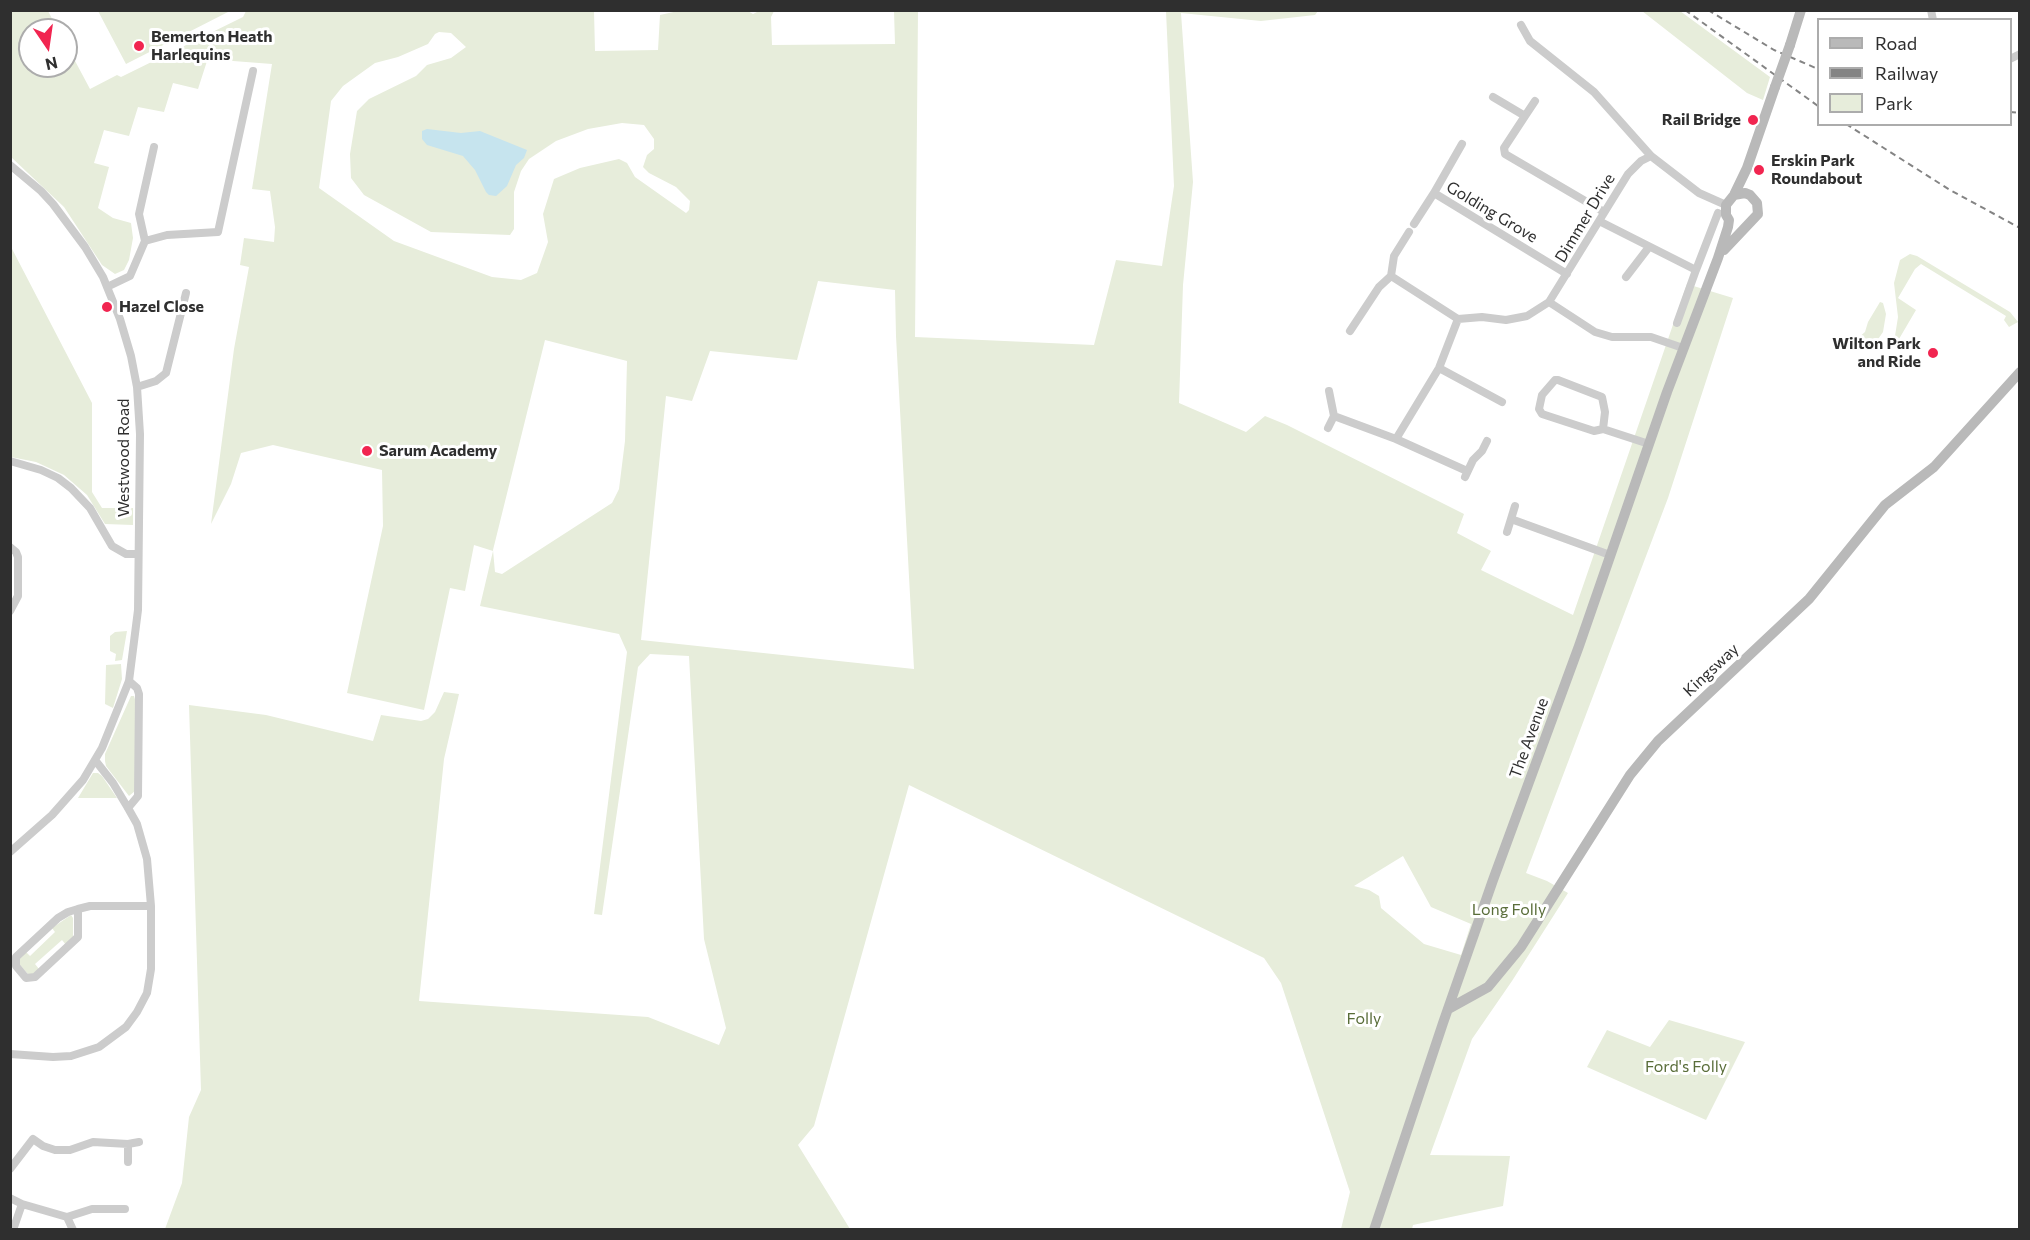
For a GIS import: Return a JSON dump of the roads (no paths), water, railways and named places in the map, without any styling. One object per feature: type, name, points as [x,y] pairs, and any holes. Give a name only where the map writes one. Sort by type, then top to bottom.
[{"type":"street","points":[[1521,26],[1530,41],[1594,92],[1651,156],[1699,193],[1726,205],[1734,195],[1747,168],[1802,10]]},
{"type":"street","points":[[145,241],[167,235],[218,232],[253,71]]},
{"type":"street","points":[[1493,98],[1526,116]]},
{"type":"street","points":[[1535,101],[1504,148],[1505,154],[1604,212]]},
{"type":"street","name":"Golding Grove","points":[[1414,224],[1462,144]]},
{"type":"street","points":[[107,287],[130,276],[145,241],[139,214],[154,147]]},
{"type":"street","name":"Dimmer Drive","points":[[1549,302],[1628,174],[1641,161],[1651,156]]},
{"type":"street","name":"Westwood Road","points":[[10,165],[41,192],[63,217],[90,254],[107,287],[128,343],[137,387],[140,421],[137,628],[129,681],[119,710],[83,780],[62,806],[10,852]]},
{"type":"street","points":[[1747,168],[1750,195]]},
{"type":"street","name":"Golding Grove","points":[[1434,193],[1567,274]]},
{"type":"street","points":[[1729,220],[1739,225],[1750,224],[1755,219],[1758,209],[1755,198],[1750,195],[1739,193],[1734,195]]},
{"type":"street","name":"The Avenue","points":[[1374,1230],[1493,880],[1683,348],[1718,258],[1729,220],[1726,215],[1726,205]]},
{"type":"street","points":[[1677,323],[1718,213]]},
{"type":"street","points":[[1599,221],[1696,270]]},
{"type":"street","name":"The Avenue","points":[[1718,258],[1733,238],[1750,224]]},
{"type":"street","points":[[1350,331],[1379,287],[1391,276],[1394,256],[1409,232]]},
{"type":"street","points":[[1626,277],[1649,247]]},
{"type":"street","points":[[1391,276],[1458,320],[1482,317],[1516,320],[1549,302],[1595,332],[1612,337],[1651,337],[1683,348]]},
{"type":"street","points":[[137,387],[156,381],[166,373],[186,293]]},
{"type":"street","points":[[1396,440],[1438,368],[1458,320]]},
{"type":"street","points":[[1438,368],[1502,402]]},
{"type":"street","name":"Kingsway","points":[[1449,1008],[1488,987],[1521,948],[1630,775],[1658,741],[1809,599],[1885,505],[1934,467],[2019,372]]},
{"type":"street","points":[[1603,429],[1604,406],[1602,397],[1599,395],[1558,380],[1555,380],[1542,395],[1539,409],[1542,414],[1594,431],[1603,429],[1649,444]]},
{"type":"street","points":[[1328,428],[1334,416],[1329,391]]},
{"type":"street","points":[[1334,416],[1396,440],[1466,474],[1487,441]]},
{"type":"street","points":[[10,461],[41,470],[58,478],[90,508],[112,546],[126,554],[138,554]]},
{"type":"street","points":[[1507,532],[1515,506]]},
{"type":"street","points":[[1511,519],[1610,555]]},
{"type":"street","points":[[10,547],[18,557],[17,600],[10,611]]},
{"type":"street","name":"Westwood Road","points":[[128,808],[138,796],[139,705],[137,688],[129,681]]},
{"type":"street","points":[[10,1054],[53,1057],[86,1053],[113,1039],[126,1027],[141,1005],[150,980],[151,906],[147,859],[136,824],[128,808],[113,783],[94,760]]},
{"type":"street","points":[[78,909],[78,938],[34,977],[26,978],[16,966],[16,957],[58,918],[78,909],[90,906],[151,906]]},
{"type":"street","points":[[10,1169],[35,1136],[43,1146],[56,1150],[70,1150],[93,1142],[128,1144],[139,1142]]},
{"type":"street","points":[[128,1144],[128,1162]]},
{"type":"street","points":[[10,1198],[22,1204],[68,1217],[92,1209],[124,1209]]},
{"type":"street","points":[[13,1230],[22,1204]]},
{"type":"street","points":[[68,1217],[73,1230]]},
{"type":"water","points":[[427,129],[461,133],[480,131],[527,150],[524,158],[516,165],[507,186],[496,196],[489,195],[475,170],[463,156],[427,145],[422,139],[422,131]]},
{"type":"railway","points":[[1685,10],[1817,105]]},
{"type":"railway","points":[[1708,10],[1774,50],[1817,69]]},
{"type":"railway","points":[[2012,112],[2020,113]]},
{"type":"railway","points":[[1849,126],[1950,190],[2020,228]]},
{"type":"place","name":"Bemerton Heath Harlequins","points":[[139,46]]},
{"type":"place","name":"Rail Bridge","points":[[1753,120]]},
{"type":"place","name":"Erskin Park Roundabout","points":[[1759,170]]},
{"type":"place","name":"Hazel Close","points":[[107,307]]},
{"type":"place","name":"Wilton Park and Ride","points":[[1933,353]]},
{"type":"place","name":"Sarum Academy","points":[[367,451]]},
{"type":"park label","name":"Long Folly","points":[[1509,910]]},
{"type":"park label","name":"Folly","points":[[1364,1019]]},
{"type":"park label","name":"Ford's Folly","points":[[1686,1067]]}]
